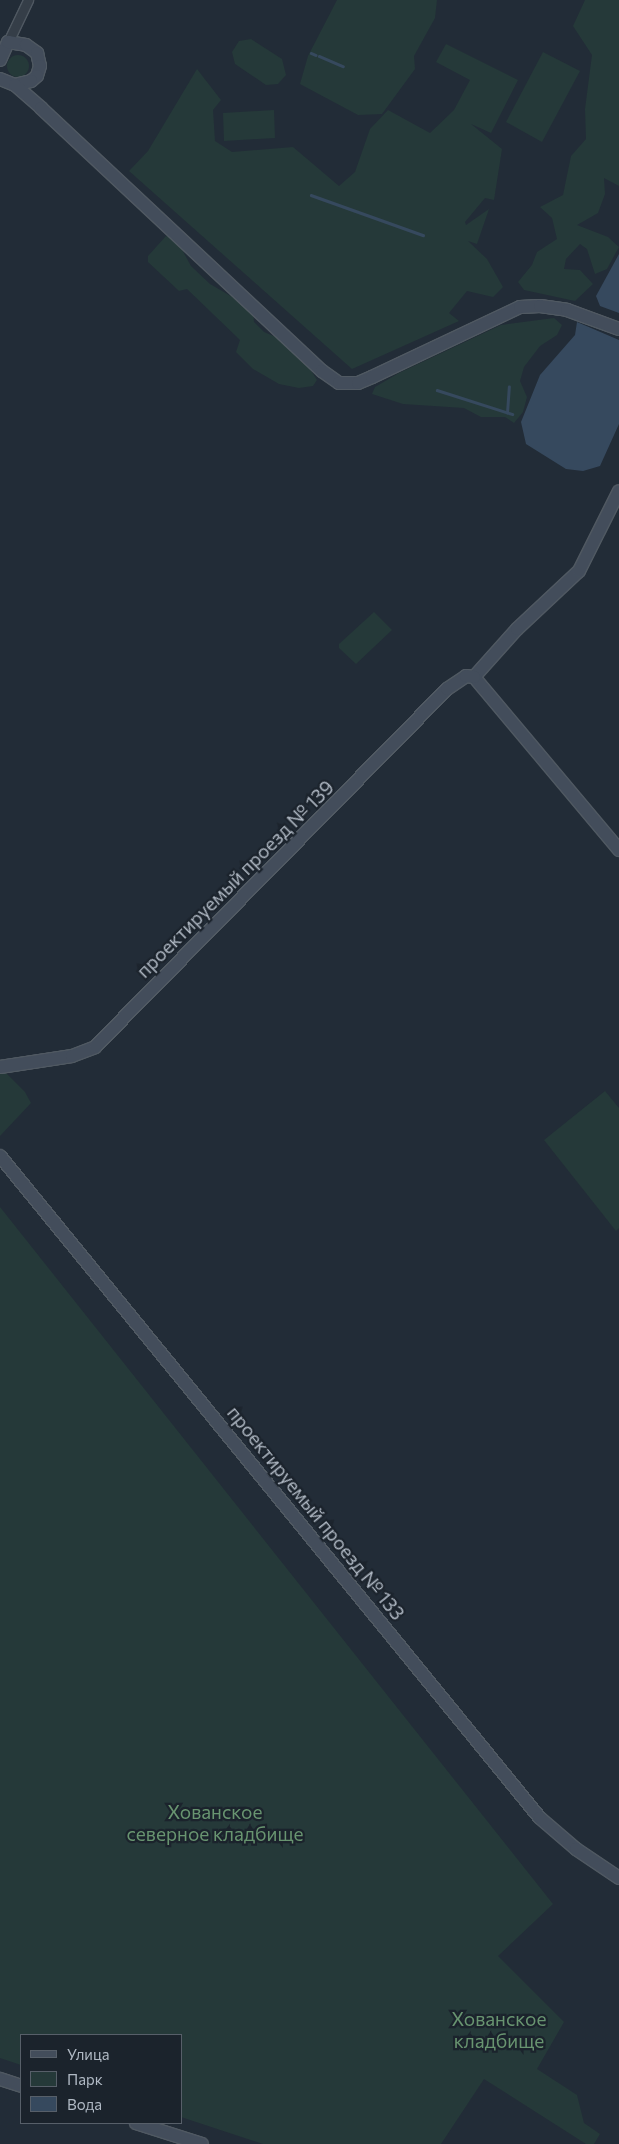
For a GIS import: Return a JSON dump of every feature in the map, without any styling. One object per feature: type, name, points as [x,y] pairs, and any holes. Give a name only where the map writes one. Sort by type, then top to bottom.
[{"type":"street","points":[[0,60],[28,0]]},
{"type":"street","points":[[8,42],[30,46],[40,59],[40,70],[34,79],[15,86]]},
{"type":"street","points":[[0,79],[15,86],[339,383],[358,383],[520,307],[540,306],[567,310],[619,329]]},
{"type":"street","points":[[619,491],[579,571],[517,629],[474,676],[619,850]]},
{"type":"street","name":"проектируемый проезд № 139","points":[[0,1067],[72,1056],[95,1047],[447,689],[466,676],[474,676]]},
{"type":"street","name":"проектируемый проезд № 133","points":[[0,1156],[540,1818],[576,1849],[619,1878]]},
{"type":"street","points":[[0,2079],[20,2086]]},
{"type":"street","points":[[139,2124],[202,2144]]},
{"type":"green space","points":[[337,0],[437,0],[435,18],[414,56],[415,69],[382,114],[358,115],[300,84],[308,56]]},
{"type":"green space","points":[[585,0],[619,0],[619,186],[604,178],[605,194],[598,213],[577,225],[608,237],[619,247],[607,269],[595,274],[587,249],[580,244],[566,259],[564,269],[580,270],[593,284],[575,301],[524,290],[518,282],[532,265],[537,252],[557,239],[552,218],[540,207],[563,195],[571,156],[586,139],[585,109],[592,55],[573,26]]},
{"type":"green space","points":[[251,39],[282,59],[286,75],[278,84],[266,85],[235,64],[232,52],[239,41]]},
{"type":"green space","points":[[446,44],[518,80],[491,133],[471,124],[502,149],[494,200],[485,198],[465,222],[466,225],[489,209],[477,244],[468,241],[487,259],[503,287],[493,297],[467,291],[449,313],[459,321],[352,369],[129,171],[148,151],[197,69],[221,100],[213,110],[215,141],[232,152],[293,147],[339,186],[355,172],[370,129],[388,110],[430,133],[454,110],[470,80],[436,62]]},
{"type":"green space","points":[[543,52],[580,71],[542,142],[506,122]]},
{"type":"green space","points":[[18,55],[26,58],[29,66],[26,74],[18,77],[10,74],[7,66],[10,58]]},
{"type":"green space","points":[[274,110],[275,138],[224,141],[223,113]]},
{"type":"green space","points":[[166,236],[175,237],[191,266],[210,284],[253,309],[254,322],[264,332],[276,337],[310,369],[317,380],[313,386],[299,388],[279,384],[253,369],[236,352],[240,340],[187,289],[179,291],[148,262],[148,256]]},
{"type":"green space","points":[[554,318],[562,325],[557,335],[540,346],[524,367],[520,381],[527,397],[523,412],[514,423],[505,417],[481,417],[464,408],[403,404],[372,394],[375,387],[399,373],[501,325]]},
{"type":"green space","points":[[374,612],[392,630],[356,664],[339,648],[339,644]]},
{"type":"green space","points":[[0,1072],[5,1072],[25,1092],[31,1103],[0,1136]]},
{"type":"green space","points":[[605,1091],[619,1108],[619,1228],[616,1231],[544,1140]]},
{"type":"green space","name":"Хованское северное кладбище","points":[[0,1207],[553,1904],[498,1956],[564,2022],[537,2069],[577,2095],[584,2123],[600,2134],[594,2144],[586,2144],[484,2079],[441,2144],[263,2144],[182,2117],[182,2034],[20,2034],[20,2065],[0,2058]]},
{"type":"water","points":[[619,254],[619,313],[600,306],[596,296]]},
{"type":"water","points":[[577,322],[619,340],[619,424],[600,466],[583,471],[566,469],[526,444],[521,422],[540,375],[575,335]]},
{"type":"waterway","points":[[311,53],[316,55]]},
{"type":"waterway","points":[[319,56],[343,66]]},
{"type":"waterway","points":[[311,195],[423,235]]},
{"type":"waterway","points":[[507,413],[509,387]]},
{"type":"waterway","points":[[437,390],[512,414]]},
{"type":"park label","name":"Хованское кладбище","points":[[499,2030]]}]
